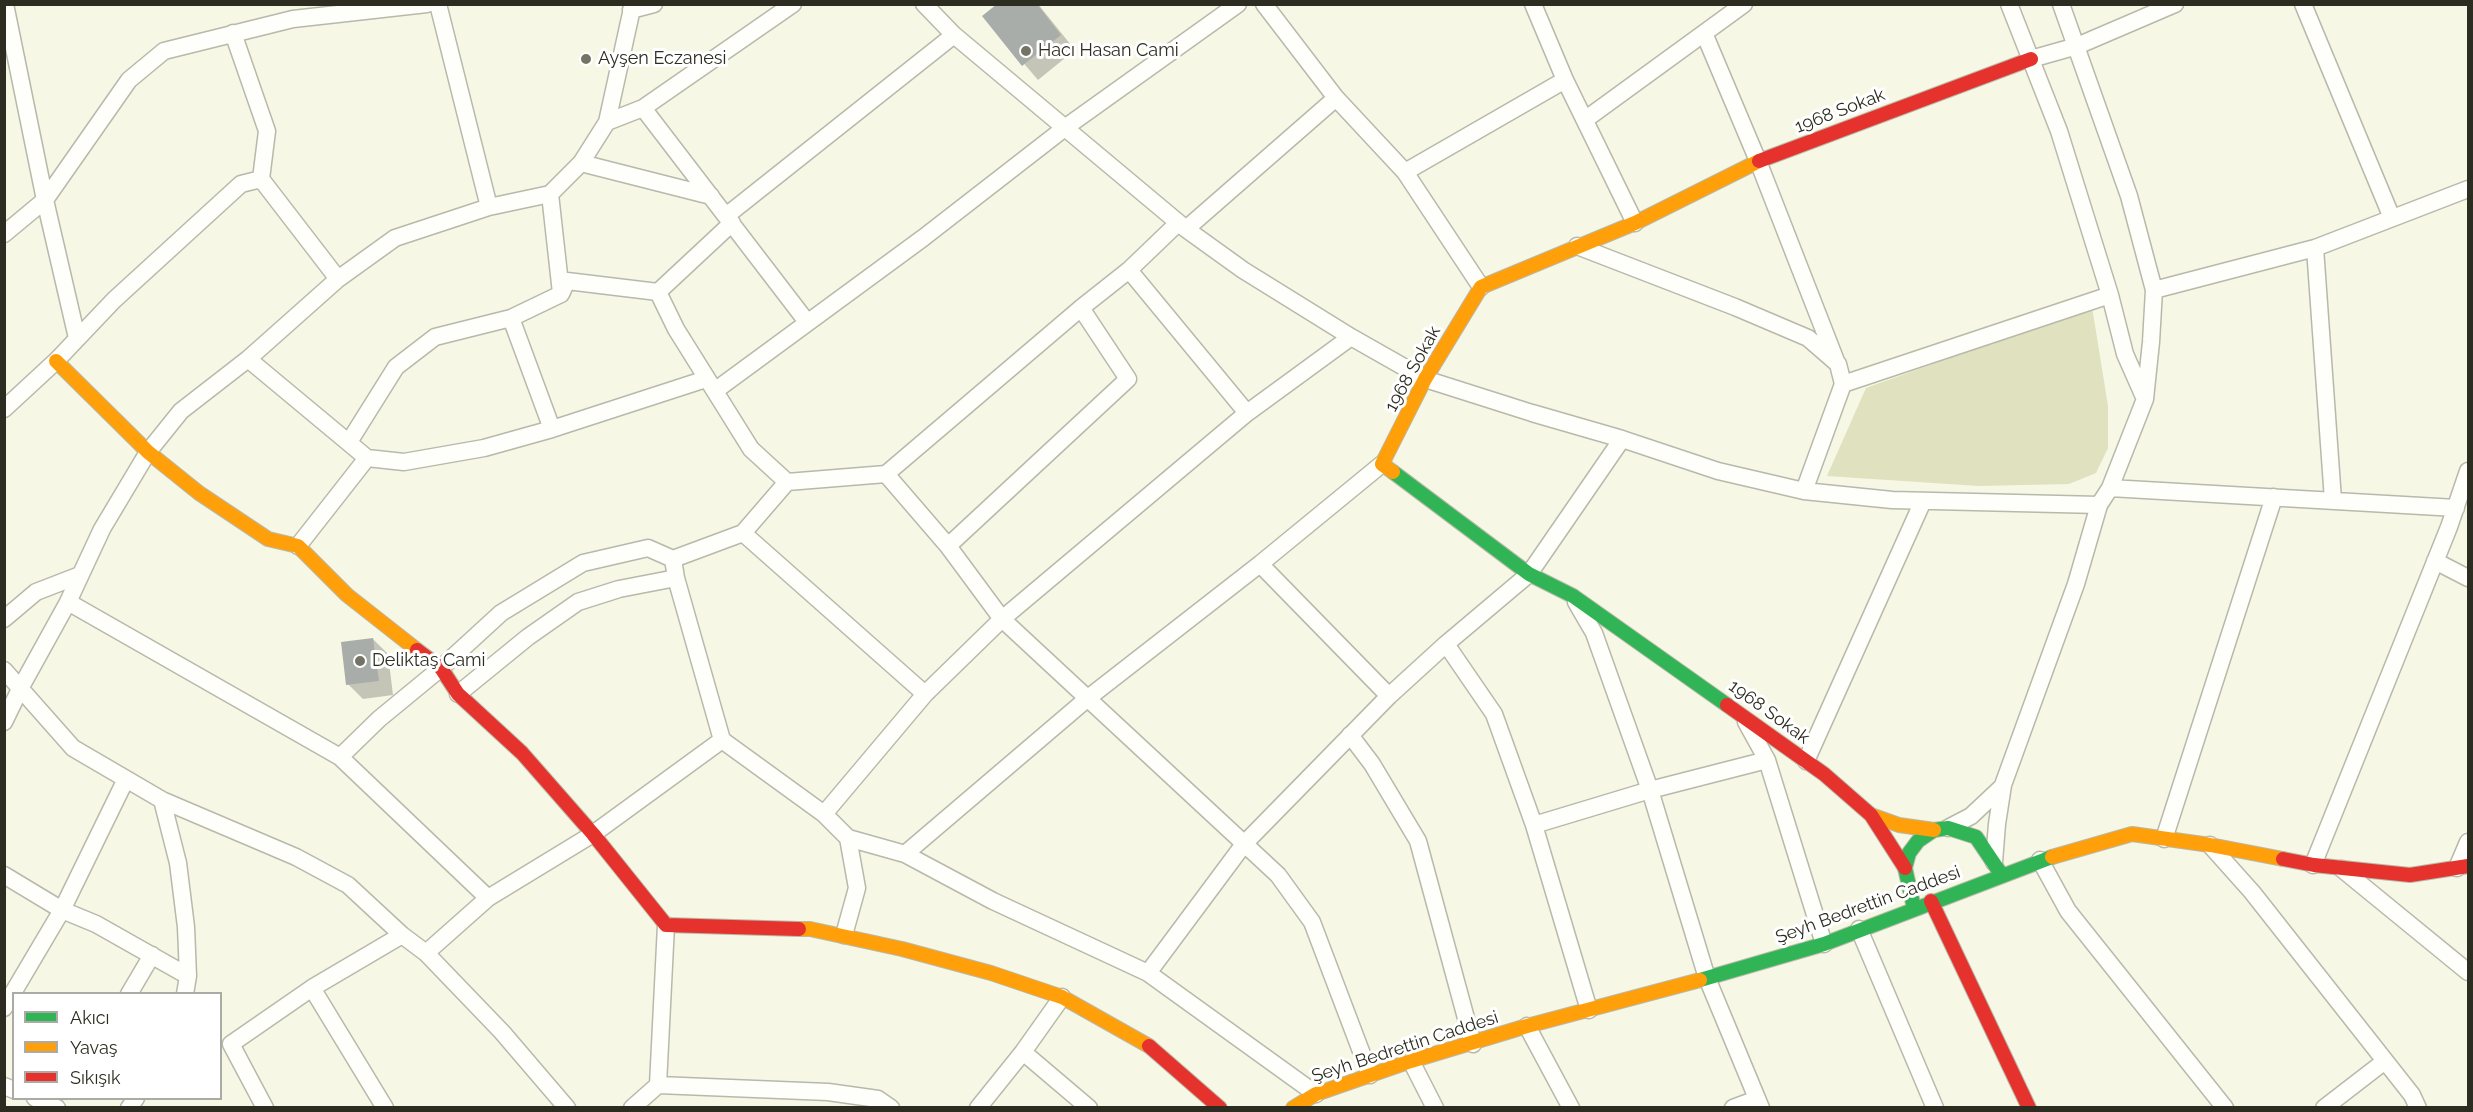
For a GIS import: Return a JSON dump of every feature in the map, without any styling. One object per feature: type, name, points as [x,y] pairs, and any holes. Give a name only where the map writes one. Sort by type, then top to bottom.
[{"type":"street","points":[[4,4],[77,338]]},
{"type":"street","points":[[4,234],[45,200],[129,80],[164,51],[293,19],[427,4]]},
{"type":"street","points":[[438,4],[489,207]]},
{"type":"street","points":[[4,722],[68,602],[102,529],[148,452],[181,411],[248,359],[338,279],[395,238],[489,207],[550,194],[581,163],[607,122],[632,7],[654,4]]},
{"type":"street","points":[[607,122],[642,108],[793,4]]},
{"type":"street","points":[[924,4],[954,35],[1182,226],[1243,270],[1425,379],[1718,471],[1804,491],[1923,501],[2099,505]]},
{"type":"street","points":[[248,359],[367,458],[404,462],[484,448],[711,385],[807,321],[923,237],[1066,127],[1238,4]]},
{"type":"street","points":[[1264,4],[1336,98],[1405,172],[1481,287]]},
{"type":"street","points":[[1533,4],[1565,80],[1635,223]]},
{"type":"street","points":[[1586,119],[1744,4]]},
{"type":"street","points":[[2008,4],[2059,130],[2110,295],[2125,354],[2145,399]]},
{"type":"street","points":[[1997,868],[1997,824],[2003,785],[2076,584],[2099,505],[2109,488],[2145,399],[2154,290],[2129,196],[2061,4]]},
{"type":"street","points":[[2031,59],[2077,46],[2175,4]]},
{"type":"street","points":[[2302,4],[2392,218]]},
{"type":"street","points":[[233,33],[267,131],[261,179],[338,279]]},
{"type":"street","points":[[1704,33],[1758,161],[1838,364],[1843,384],[1804,491]]},
{"type":"street","points":[[658,292],[729,220],[954,35]]},
{"type":"street","name":"1968 Sokak","points":[[1871,815],[1806,761],[1742,715],[1573,596],[1529,573],[1382,464],[1425,379],[1481,287],[1635,223],[1758,161],[2031,59]]},
{"type":"street","points":[[1405,172],[1565,80]]},
{"type":"street","points":[[340,758],[379,719],[441,668],[501,613],[584,563],[648,548],[673,559],[743,533],[786,482],[886,474],[1081,308],[1130,270],[1336,98]]},
{"type":"street","points":[[642,108],[807,321]]},
{"type":"street","points":[[581,163],[711,196]]},
{"type":"street","points":[[4,409],[56,362],[114,300],[241,184],[261,179]]},
{"type":"street","points":[[2154,290],[2315,248],[2469,189]]},
{"type":"street","points":[[550,194],[561,294]]},
{"type":"street","points":[[1577,246],[1735,306],[1808,338],[1838,364]]},
{"type":"street","points":[[2315,248],[2333,500]]},
{"type":"street","points":[[1130,270],[1247,414]]},
{"type":"street","points":[[349,442],[396,367],[435,337],[511,318],[561,294],[567,281],[610,284],[658,292]]},
{"type":"street","points":[[658,292],[676,329],[751,449],[786,482]]},
{"type":"street","points":[[1843,384],[2110,295]]},
{"type":"street","points":[[948,546],[1128,379],[1081,308]]},
{"type":"street","points":[[511,318],[552,429]]},
{"type":"street","points":[[824,814],[925,694],[1002,619],[1247,414],[1351,336]]},
{"type":"street","points":[[56,362],[148,452],[199,493],[268,539],[298,546],[347,595],[441,668],[458,694],[522,753],[593,834],[666,925],[658,1084]]},
{"type":"street","points":[[1148,973],[1244,844],[1389,696],[1529,573],[1622,439]]},
{"type":"street","points":[[298,546],[367,458]]},
{"type":"street","points":[[905,854],[1088,698],[1260,564],[1382,464]]},
{"type":"street","points":[[2313,865],[2469,471]]},
{"type":"street","points":[[886,474],[948,546],[1002,619],[1278,875],[1311,922],[1370,1075]]},
{"type":"street","points":[[2109,488],[2456,508]]},
{"type":"street","points":[[2164,839],[2274,496]]},
{"type":"street","points":[[1806,761],[1923,501]]},
{"type":"street","points":[[743,533],[925,694]]},
{"type":"street","points":[[673,559],[676,578],[722,740],[824,814],[848,838],[905,854],[993,901],[1148,973],[1316,1094]]},
{"type":"street","points":[[2435,561],[2469,578]]},
{"type":"street","points":[[1260,564],[1389,696]]},
{"type":"street","points":[[4,619],[36,592],[80,575]]},
{"type":"street","points":[[458,694],[528,637],[578,602],[619,589],[676,578]]},
{"type":"street","points":[[1573,596],[1594,633],[1650,790],[1707,978],[1759,1103],[1733,1107]]},
{"type":"street","points":[[68,602],[340,758],[488,898]]},
{"type":"street","points":[[1446,644],[1494,714],[1534,825],[1589,1010]]},
{"type":"street","points":[[4,670],[73,748],[162,800],[296,857],[348,885],[402,935],[426,953],[502,1032],[567,1107]]},
{"type":"street","points":[[1742,715],[1767,760],[1824,944]]},
{"type":"street","points":[[1350,735],[1372,764],[1418,841],[1473,1044]]},
{"type":"street","points":[[426,953],[488,898],[593,834],[722,740]]},
{"type":"street","points":[[1534,825],[1650,790],[1767,760]]},
{"type":"street","points":[[13,992],[62,910],[126,779]]},
{"type":"street","points":[[1905,868],[1909,853],[1918,841],[1971,816],[2003,785]]},
{"type":"street","points":[[162,800],[178,863],[186,927],[188,976],[184,992]]},
{"type":"street","points":[[1871,815],[1899,825],[1941,829],[1976,837],[1997,868]]},
{"type":"street","points":[[1871,815],[1905,868],[1914,908]]},
{"type":"street","name":"Şeyh Bedrettin Caddesi","points":[[1297,1106],[1316,1094],[1411,1060],[1824,944],[1931,901],[1997,868],[2040,860],[2132,834],[2210,845],[2313,865],[2410,875],[2463,867]]},
{"type":"street","points":[[844,935],[857,888],[848,838]]},
{"type":"street","points":[[2463,867],[2469,842]]},
{"type":"street","points":[[2210,845],[2252,892],[2385,1061],[2418,1107]]},
{"type":"street","points":[[2040,860],[2068,911],[2225,1107]]},
{"type":"street","points":[[2341,868],[2469,972]]},
{"type":"street","points":[[4,875],[62,910],[96,924],[188,976]]},
{"type":"street","points":[[1931,901],[2029,1107]]},
{"type":"street","points":[[666,925],[810,929],[844,935],[991,973],[1062,997],[1147,1044],[1220,1107]]},
{"type":"street","points":[[1859,929],[1931,1106]]},
{"type":"street","points":[[265,1107],[231,1044],[312,988],[402,935]]},
{"type":"street","points":[[130,992],[152,956]]},
{"type":"street","points":[[312,988],[385,1107]]},
{"type":"street","points":[[4,1008],[12,994]]},
{"type":"street","points":[[978,1107],[1023,1052],[1062,997]]},
{"type":"street","points":[[1527,1026],[1571,1107]]},
{"type":"street","points":[[1023,1052],[1089,1107]]},
{"type":"street","points":[[1411,1060],[1435,1107]]},
{"type":"street","points":[[2324,1107],[2385,1061]]},
{"type":"street","points":[[632,1107],[658,1084],[828,1092],[878,1099],[891,1107]]},
{"type":"street","points":[[818,1107],[828,1092]]},
{"type":"street","points":[[40,1100],[58,1107]]},
{"type":"green space","points":[[2092,307],[2108,406],[2108,448],[2096,473],[2069,484],[1979,486],[1827,476],[1866,388]]},
{"type":"building","name":"Hacı Hasan Cami","points":[[997,4],[1037,4],[1061,35],[1022,66],[982,16]]},
{"type":"building","name":"Deliktaş Cami","points":[[373,638],[379,681],[346,685],[341,642]]},
{"type":"traffic: fast","points":[[1393,472],[1529,574],[1573,596],[1727,705]]},
{"type":"traffic: fast","points":[[1914,908],[1905,868],[1909,853],[1918,841],[1934,830],[1948,828],[1976,837],[2001,874]]},
{"type":"traffic: fast","points":[[1700,980],[1824,944],[2052,857]]},
{"type":"traffic: slow","points":[[1393,472],[1382,464],[1425,379],[1481,287],[1635,223],[1759,161]]},
{"type":"traffic: slow","points":[[56,361],[148,452],[199,493],[268,539],[298,546],[347,595],[417,650]]},
{"type":"traffic: slow","points":[[1871,815],[1899,825],[1934,830]]},
{"type":"traffic: slow","points":[[2052,857],[2132,834],[2210,845],[2283,859]]},
{"type":"traffic: slow","points":[[799,929],[810,929],[902,949],[991,973],[1062,997],[1149,1046]]},
{"type":"traffic: slow","points":[[1293,1108],[1316,1094],[1411,1061],[1527,1026],[1700,980]]},
{"type":"traffic: jam","points":[[1759,161],[2031,59]]},
{"type":"traffic: jam","points":[[417,650],[441,668],[458,694],[522,753],[593,834],[666,925],[799,929]]},
{"type":"traffic: jam","points":[[1727,705],[1824,774],[1871,815],[1905,868]]},
{"type":"traffic: jam","points":[[2283,859],[2314,865],[2410,875],[2468,866]]},
{"type":"traffic: jam","points":[[1931,901],[2029,1108]]},
{"type":"traffic: jam","points":[[1149,1046],[1220,1108]]},
{"type":"place","name":"Hacı Hasan Cami","points":[[1026,51]]},
{"type":"place","name":"Ayşen Eczanesi","points":[[586,59]]},
{"type":"place","name":"Deliktaş Cami","points":[[360,661]]}]
